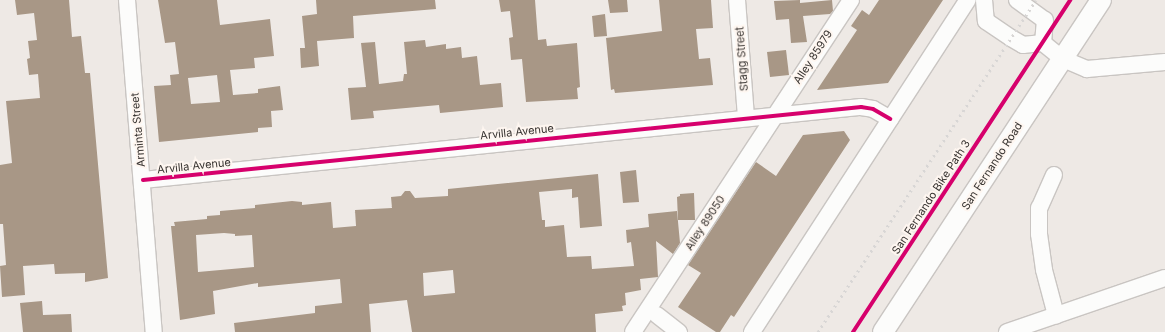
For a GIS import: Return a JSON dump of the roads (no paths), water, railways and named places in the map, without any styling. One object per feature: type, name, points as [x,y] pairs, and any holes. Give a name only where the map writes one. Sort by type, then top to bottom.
[{"type":"main road","name":"San Fernando Road","points":[[883,332],[1101,0]]},
{"type":"street","name":"Arminta Street","points":[[127,0],[143,180],[154,332]]},
{"type":"street","name":"Stagg Street","points":[[737,0],[746,118]]},
{"type":"street","name":"Alley 85979","points":[[776,115],[851,0]]},
{"type":"street","points":[[752,332],[968,0]]},
{"type":"street","points":[[984,0],[986,21],[1023,45],[1043,43],[1063,59],[1087,69],[1165,62]]},
{"type":"street","points":[[1017,0],[1044,20],[1043,43]]},
{"type":"street","name":"Arvilla Avenue","points":[[143,180],[861,107],[873,109],[890,119]]},
{"type":"street","name":"Alley 89050","points":[[633,332],[776,115]]},
{"type":"street","points":[[1054,174],[1039,208],[1039,234],[1044,270],[1056,315]]},
{"type":"street","points":[[1007,332],[1165,278]]},
{"type":"street","points":[[657,315],[679,332]]},
{"type":"railway","points":[[818,332],[1036,0]]}]
